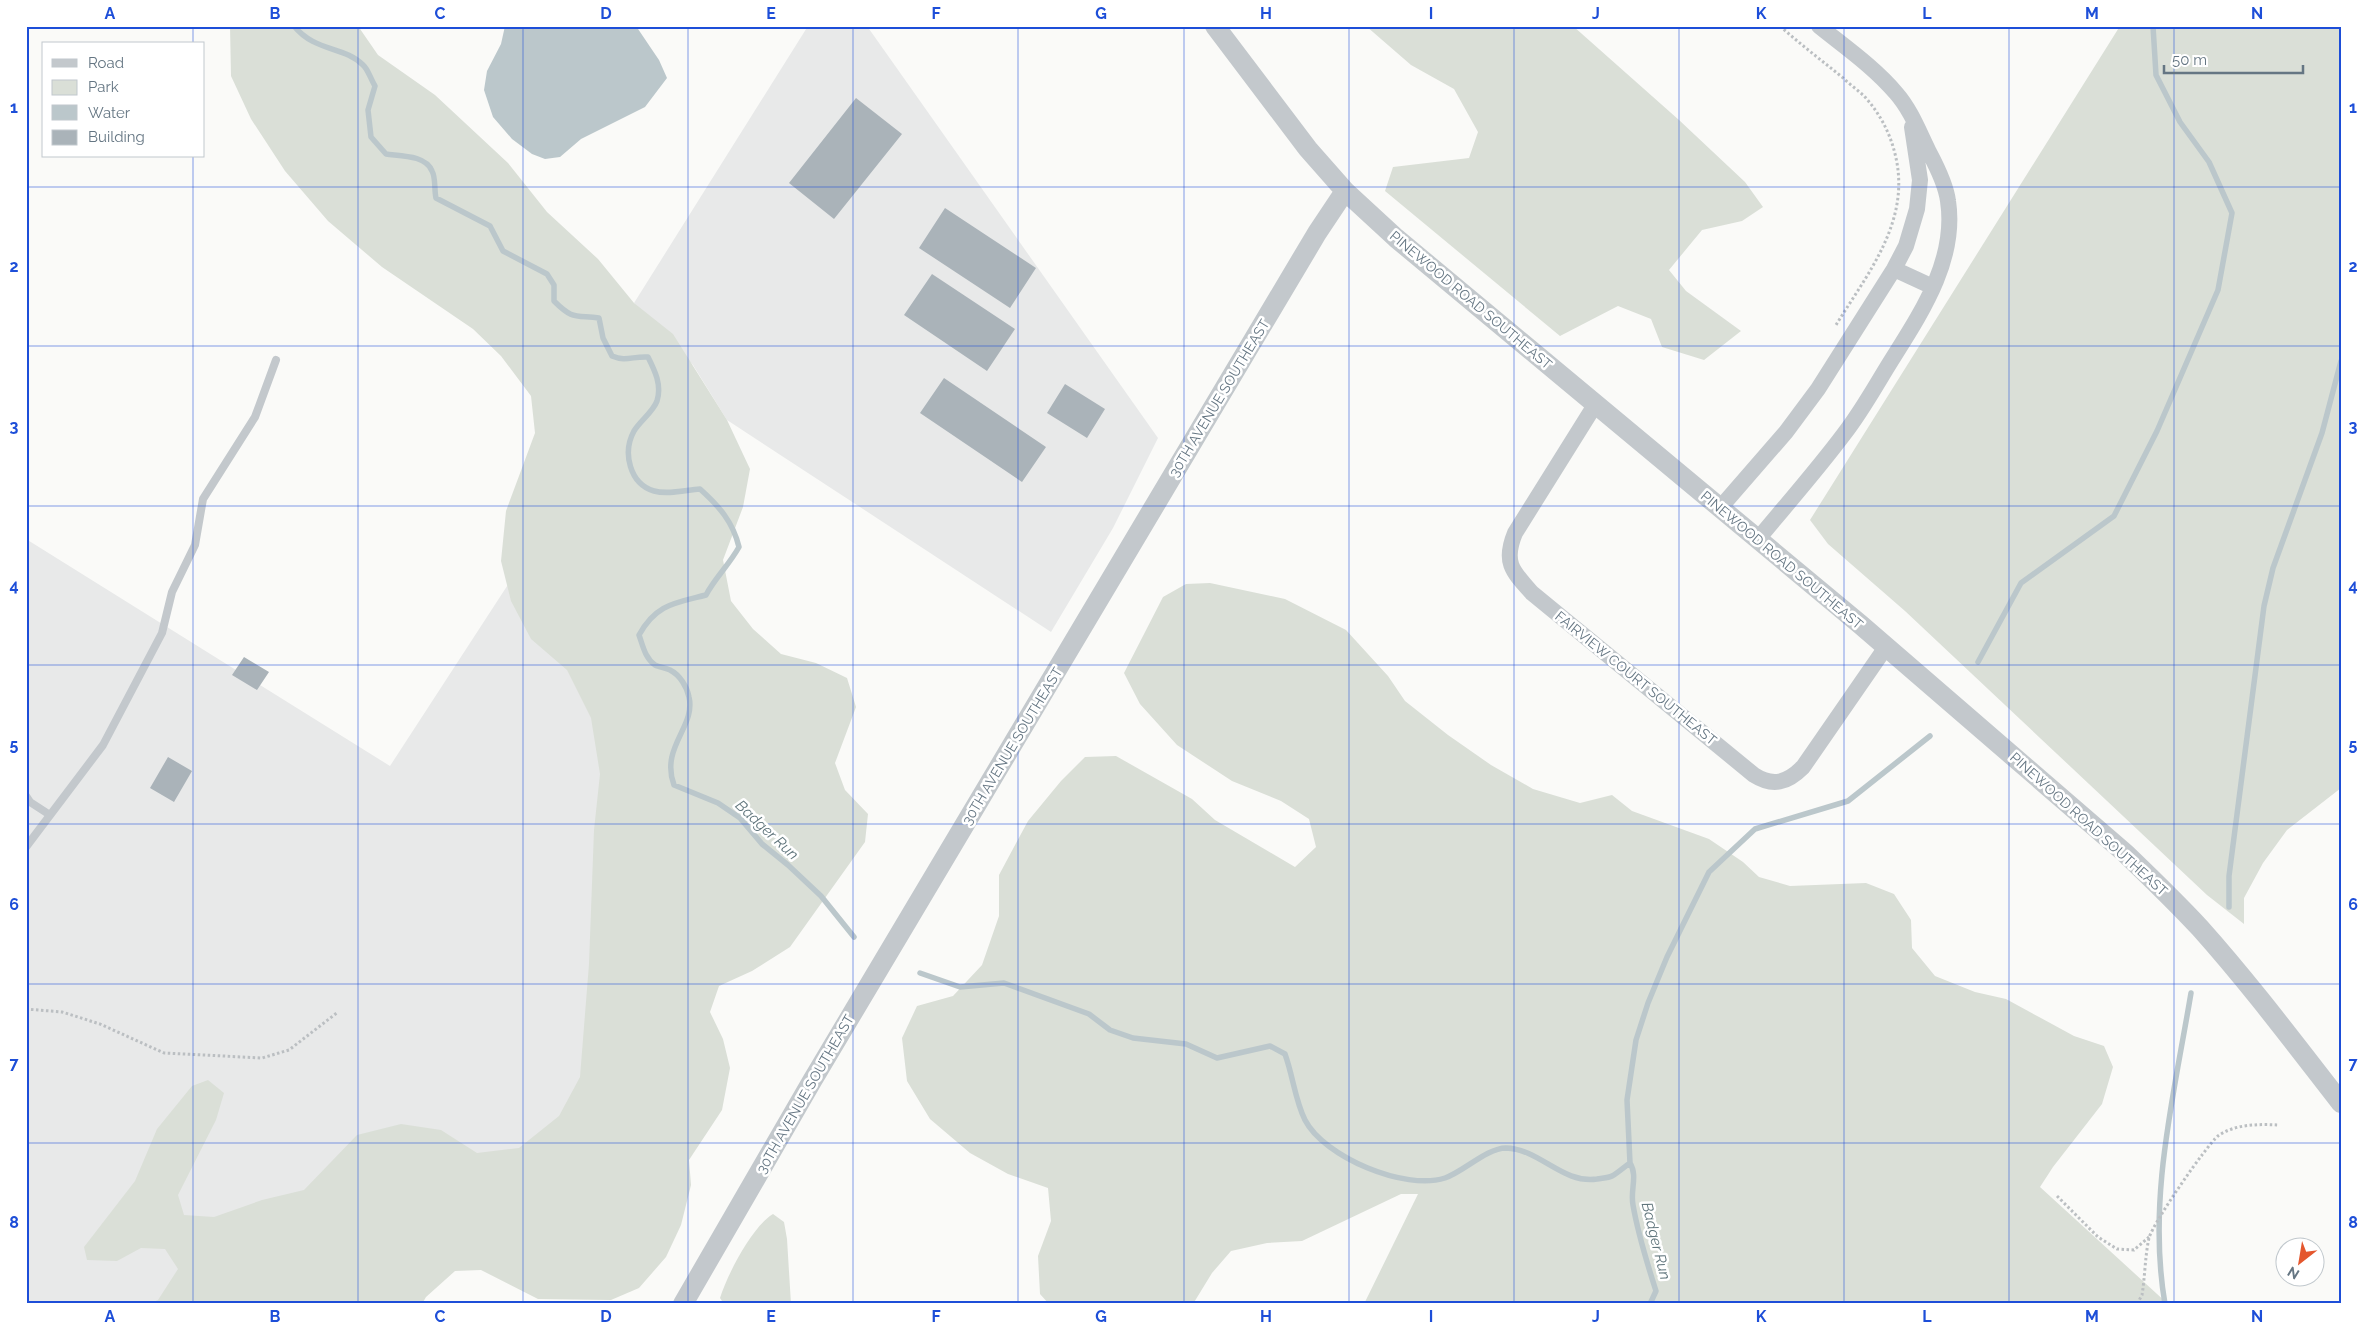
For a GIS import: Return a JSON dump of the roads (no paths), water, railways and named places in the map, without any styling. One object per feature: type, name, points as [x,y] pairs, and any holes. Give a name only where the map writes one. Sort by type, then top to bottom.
[{"type":"street","name":"PINEWOOD ROAD SOUTHEAST","points":[[1215,26],[1292,128],[1345,191],[1403,244],[1758,539],[2125,853],[2200,928],[2341,1103]]},
{"type":"street","points":[[1758,539],[1846,433],[1917,320],[1944,259],[1948,240],[1948,200],[1937,168],[1909,110],[1882,78],[1819,26]]},
{"type":"street","points":[[1720,508],[1806,405],[1833,367],[1894,269],[1906,246],[1917,209],[1920,180],[1909,110]]},
{"type":"street","name":"30TH AVENUE SOUTHEAST","points":[[683,1304],[817,1073],[1317,233],[1345,191]]},
{"type":"street","points":[[1894,269],[1933,287]]},
{"type":"street","name":"FAIRVIEW COURT SOUTHEAST","points":[[1595,405],[1510,543],[1508,561],[1512,571],[1532,593],[1754,775],[1765,781],[1784,780],[1795,775],[1803,767],[1886,647]]},
{"type":"lane","points":[[26,847],[103,745],[162,633],[172,592],[195,545],[203,500],[255,417],[276,360]]},
{"type":"lane","points":[[26,796],[30,802],[50,815]]},
{"type":"water","points":[[505,26],[636,26],[659,60],[667,78],[645,107],[581,139],[560,157],[545,159],[532,154],[512,139],[493,117],[484,90],[487,71],[501,44]]},
{"type":"waterway","name":"Badger Run","points":[[294,26],[311,40],[347,55],[365,67],[375,86],[368,110],[371,137],[386,154],[412,157],[429,166],[434,177],[436,198],[490,226],[503,251],[547,274],[554,285],[554,301],[570,314],[599,318],[603,338],[612,356],[626,359],[648,357],[657,378],[659,389],[655,405],[634,431],[630,440],[630,467],[639,482],[654,491],[671,492],[700,489],[729,522],[739,547],[706,595],[667,606],[652,617],[639,635],[649,659],[655,665],[670,670],[677,675],[685,685],[689,697],[690,708],[688,718],[671,759],[674,785],[718,803],[740,818],[762,844],[821,896],[854,937]]},
{"type":"waterway","points":[[1978,662],[2021,583],[2114,516],[2157,431],[2218,290],[2232,213],[2209,162],[2180,122],[2156,75],[2153,26]]},
{"type":"waterway","points":[[2229,907],[2229,876],[2264,606],[2273,568],[2322,433],[2341,361]]},
{"type":"waterway","points":[[1650,1304],[1656,1291],[1640,1238],[1633,1205],[1634,1178],[1630,1163],[1627,1100],[1636,1040],[1648,1003],[1667,957],[1709,872],[1755,829],[1848,801],[1930,736]]},
{"type":"waterway","name":"Badger Run","points":[[920,973],[960,987],[1004,983],[1089,1014],[1110,1030],[1133,1038],[1186,1044],[1217,1058],[1270,1046],[1285,1054],[1296,1096],[1305,1120],[1315,1134],[1347,1158],[1367,1168],[1388,1175],[1409,1180],[1428,1181],[1445,1178],[1491,1152],[1506,1148],[1530,1154],[1562,1172],[1584,1179],[1610,1177],[1630,1163]]},
{"type":"waterway","points":[[2165,1304],[2160,1265],[2161,1187],[2171,1109],[2191,993]]}]
